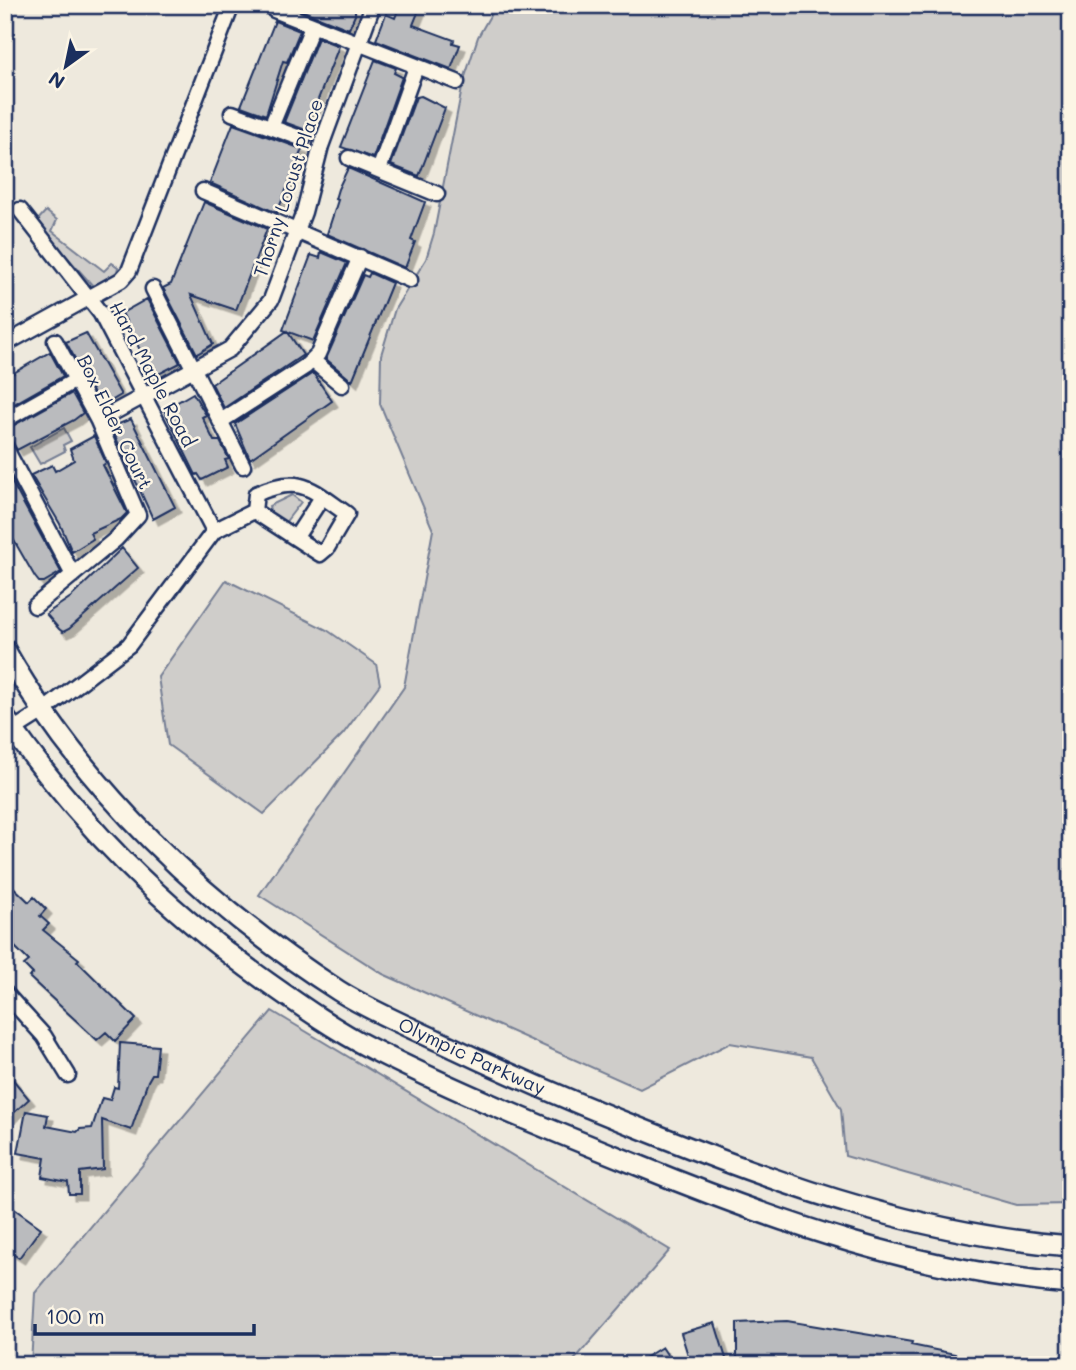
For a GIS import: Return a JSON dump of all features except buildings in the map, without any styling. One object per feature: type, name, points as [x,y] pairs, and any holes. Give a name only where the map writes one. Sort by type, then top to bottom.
[{"type":"main road","name":"Olympic Parkway","points":[[5,650],[43,711],[102,789],[198,885],[340,991],[394,1020],[539,1089],[716,1159],[854,1206],[965,1230],[1071,1246]]},
{"type":"main road","name":"Olympic Parkway","points":[[8,728],[78,814],[170,908],[317,1017],[371,1048],[522,1119],[740,1207],[841,1238],[957,1267],[1038,1282],[1071,1284]]},
{"type":"street","points":[[5,344],[121,280],[129,271],[232,5]]},
{"type":"street","name":"Thorny Locust Place","points":[[98,421],[230,349],[271,300],[298,230],[321,146],[364,47],[373,5]]},
{"type":"street","points":[[274,10],[457,82]]},
{"type":"street","points":[[271,127],[312,27]]},
{"type":"street","points":[[379,170],[416,68]]},
{"type":"street","points":[[232,113],[303,139]]},
{"type":"street","points":[[349,158],[437,194]]},
{"type":"street","points":[[203,191],[410,280]]},
{"type":"street","name":"Hard Maple Road","points":[[20,209],[101,314],[214,531]]},
{"type":"street","points":[[220,421],[318,354],[360,257]]},
{"type":"street","points":[[153,289],[243,466]]},
{"type":"street","name":"Box Elder Court","points":[[55,341],[98,421],[138,515],[73,575]]},
{"type":"street","points":[[312,360],[342,385]]},
{"type":"street","points":[[5,419],[76,380]]},
{"type":"street","points":[[5,447],[73,575],[35,606]]},
{"type":"street","points":[[301,484],[348,513],[327,548],[320,554],[254,511],[256,495],[275,485],[301,484]]},
{"type":"street","points":[[296,537],[322,496]]},
{"type":"street","points":[[8,728],[43,711],[129,645],[214,531],[254,511]]},
{"type":"street","points":[[5,993],[44,1036],[68,1075]]},
{"type":"shaded area","points":[[496,5],[1071,5],[1071,1204],[1016,1205],[845,1156],[841,1109],[811,1057],[730,1043],[640,1089],[383,974],[259,895],[404,687],[433,530],[380,404],[381,355],[395,309],[426,259],[434,233],[463,83],[478,37]]},
{"type":"shaded area","points":[[46,211],[57,220],[52,231],[104,271],[112,263],[118,267],[117,272],[93,286],[36,222]]},
{"type":"shaded area","points":[[64,428],[71,441],[63,445],[65,451],[40,464],[30,447]]},
{"type":"shaded area","points":[[292,495],[301,502],[284,524],[271,515],[269,506]]},
{"type":"shaded area","points":[[226,580],[327,630],[376,664],[380,684],[343,734],[264,814],[168,745],[158,677]]},
{"type":"shaded area","points":[[272,1011],[670,1250],[570,1365],[31,1365],[35,1293]]}]
